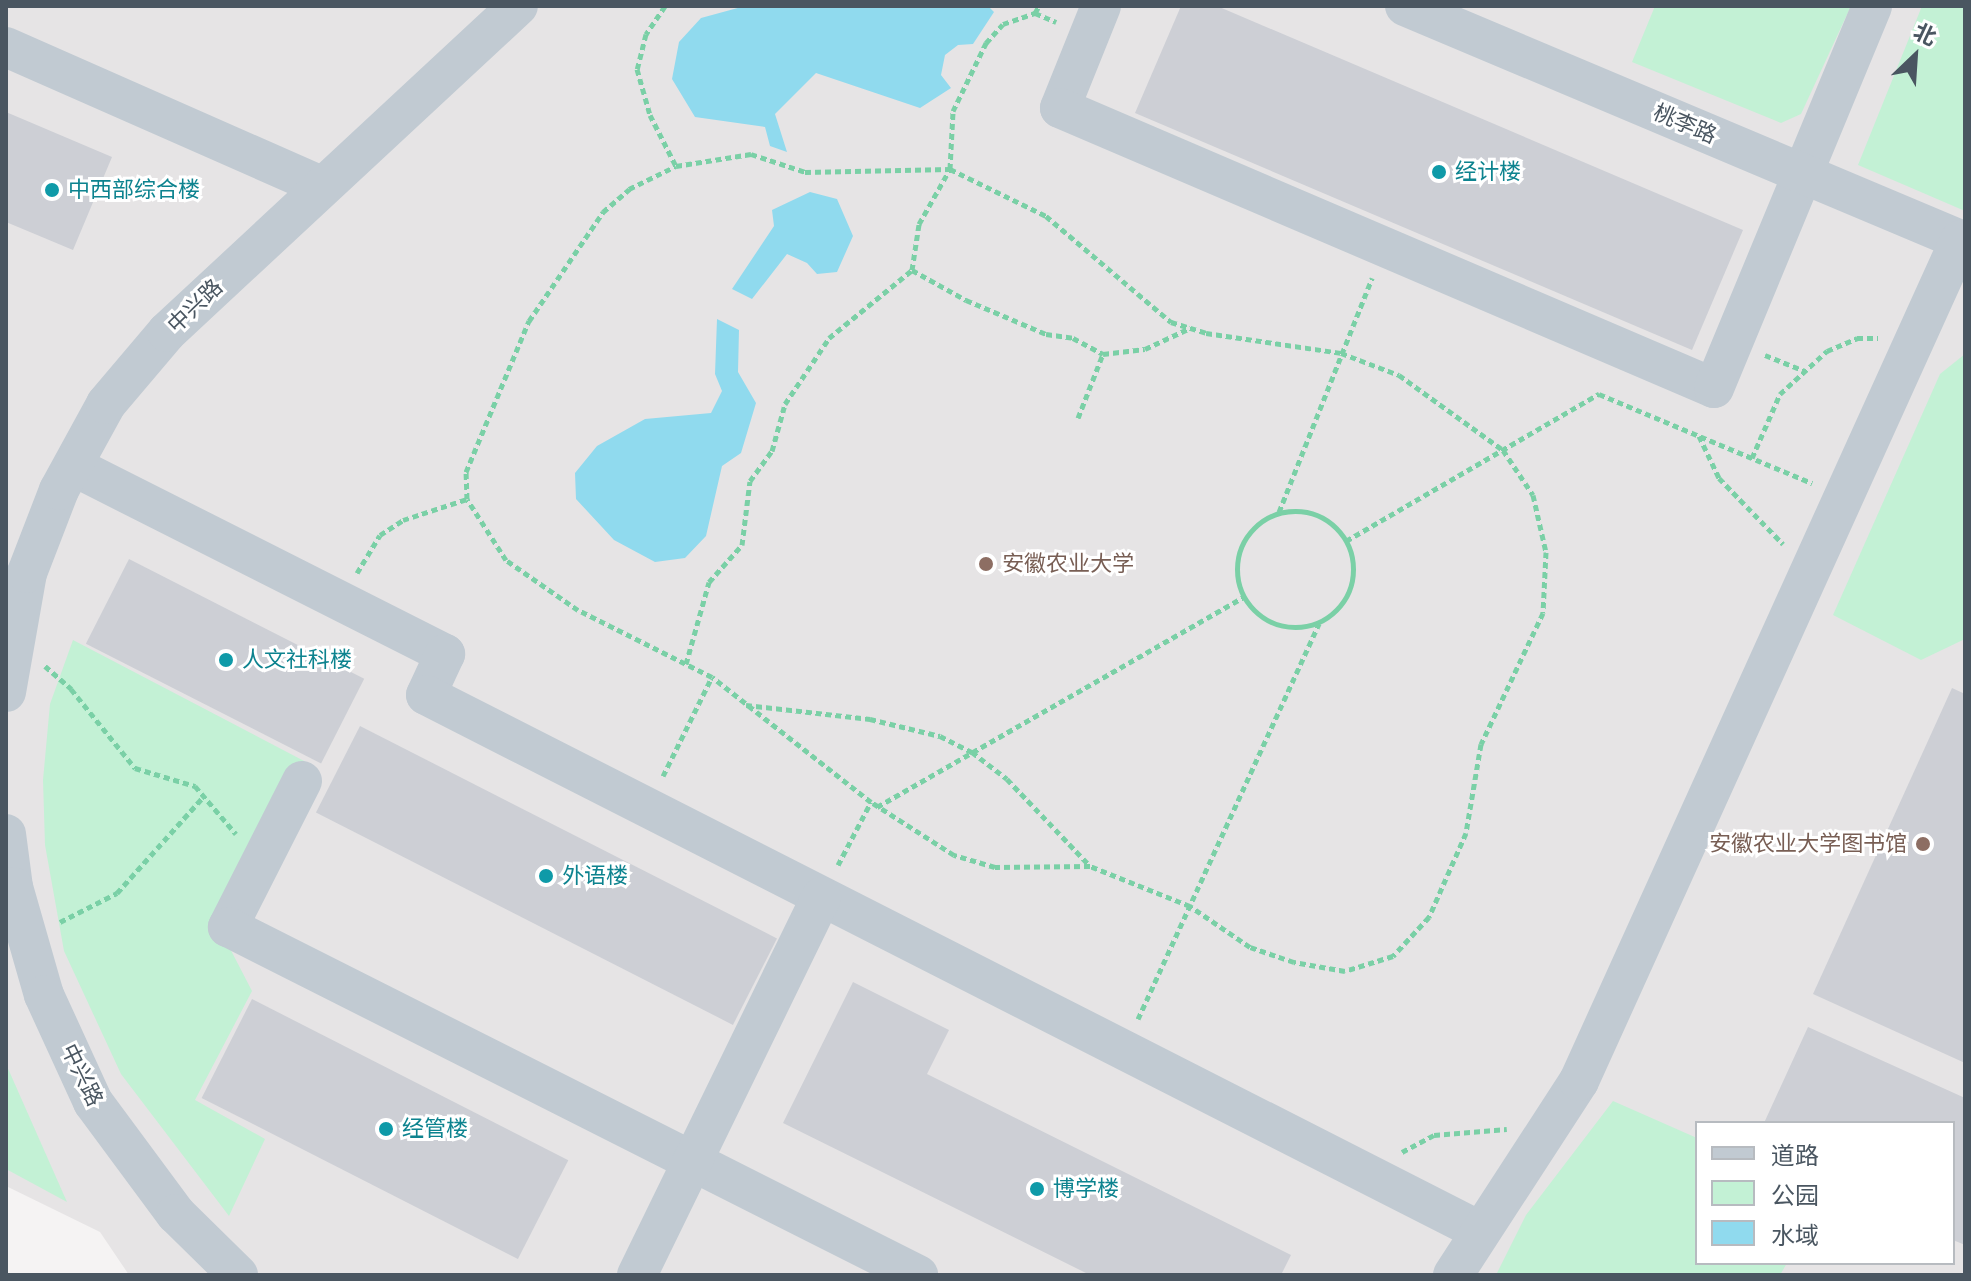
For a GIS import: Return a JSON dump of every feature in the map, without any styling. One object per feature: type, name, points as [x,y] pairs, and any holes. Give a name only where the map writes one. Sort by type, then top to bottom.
[{"type":"street","name":"中兴路","points":[[6,692],[27,573],[73,466],[106,404],[167,332],[518,6]]},
{"type":"street","points":[[1101,6],[1060,108],[1714,388],[1872,6]]},
{"type":"street","name":"桃李路","points":[[1405,6],[1963,241]]},
{"type":"street","points":[[6,47],[321,186]]},
{"type":"street","points":[[1453,1275],[1478,1230],[1579,1081],[1915,340],[1963,241]]},
{"type":"street","points":[[73,466],[445,654],[426,695],[1478,1230]]},
{"type":"street","points":[[302,781],[228,927],[918,1275]]},
{"type":"street","name":"中兴路","points":[[6,834],[26,932],[44,995],[93,1102],[176,1214],[238,1275]]},
{"type":"street","points":[[637,1275],[821,898]]},
{"type":"path","points":[[665,6],[646,34],[637,69],[650,115],[676,166]]},
{"type":"path","points":[[686,664],[709,582],[742,545],[750,481],[772,451],[785,404],[804,369],[829,338],[912,270],[919,224],[950,169],[953,111],[986,43],[1003,24],[1035,13],[1039,6]]},
{"type":"path","points":[[751,154],[805,172],[950,169],[1046,216],[1171,322],[1190,328],[1341,353],[1399,375],[1503,450],[1533,495],[1546,552],[1543,613],[1481,744],[1466,833],[1429,917],[1393,956],[1345,971],[1294,962],[1250,947],[1190,906],[1090,866],[995,867],[954,855],[877,807],[712,677],[578,610],[506,560],[481,528],[467,499],[473,449],[529,321],[603,212],[652,174],[676,166],[751,154]]},
{"type":"path","points":[[1279,512],[1385,247]]},
{"type":"path","points":[[912,270],[966,300],[1046,334],[1073,338],[1103,354],[1145,349],[1190,328]]},
{"type":"path","points":[[1752,458],[1780,394],[1827,351],[1857,338],[1915,340]]},
{"type":"path","points":[[1078,418],[1103,354]]},
{"type":"path","points":[[1346,541],[1599,394],[1844,496]]},
{"type":"path","points":[[1699,436],[1719,478],[1810,571]]},
{"type":"path","points":[[341,601],[380,535],[403,520],[467,499]]},
{"type":"path","points":[[1279,512],[1318,515],[1346,541],[1353,559],[1350,587],[1335,612],[1319,623],[1281,626],[1263,619],[1244,597],[1236,569],[1239,550],[1255,527],[1279,512]]},
{"type":"path","points":[[877,807],[1244,597]]},
{"type":"path","points":[[1124,1049],[1319,623]]},
{"type":"path","points":[[12,649],[58,675],[135,768],[195,786],[259,866]]},
{"type":"path","points":[[647,808],[712,677]]},
{"type":"path","points":[[745,705],[870,719],[940,736],[972,752],[1007,779],[1090,866]]},
{"type":"path","points":[[26,932],[74,918],[117,893],[204,796]]},
{"type":"path","points":[[821,898],[871,802]]},
{"type":"path","points":[[1374,1176],[1407,1148],[1434,1135],[1470,1129],[1545,1130]]},
{"type":"shaded area","name":"安徽农业大学","points":[[6,6],[1965,6],[1965,1275],[129,1275],[100,1232],[6,1186]]},
{"type":"green space","points":[[1655,6],[1851,6],[1801,114],[1781,123],[1632,62]]},
{"type":"green space","points":[[1922,6],[1965,6],[1965,211],[1858,165]]},
{"type":"green space","points":[[1965,354],[1965,639],[1921,660],[1833,615],[1940,374]]},
{"type":"green space","points":[[73,640],[306,762],[222,933],[252,991],[195,1100],[265,1139],[229,1216],[121,1074],[64,951],[45,845],[43,780],[50,704]]},
{"type":"green space","points":[[6,1064],[67,1202],[6,1169]]},
{"type":"green space","points":[[1613,1101],[1695,1137],[1695,1265],[1786,1265],[1780,1275],[1496,1275],[1526,1215]]},
{"type":"water","points":[[745,6],[988,6],[994,12],[973,44],[958,45],[945,55],[941,75],[951,88],[920,108],[816,73],[775,114],[787,152],[770,146],[765,127],[695,117],[672,79],[679,42],[701,18]]},
{"type":"water","points":[[810,192],[837,199],[853,236],[837,272],[817,274],[807,263],[787,254],[752,299],[732,289],[774,226],[772,210]]},
{"type":"water","points":[[717,319],[739,330],[738,372],[756,403],[741,453],[722,466],[706,536],[685,558],[655,562],[614,540],[576,499],[575,473],[597,446],[645,419],[711,413],[722,391],[715,374]]},
{"type":"building","name":"经计楼","points":[[1181,6],[1217,6],[1743,230],[1692,350],[1135,113]]},
{"type":"building","name":"中西部综合楼","points":[[6,112],[112,157],[73,250],[6,222]]},
{"type":"building","name":"人文社科楼","points":[[129,559],[364,679],[321,763],[86,644]]},
{"type":"building","name":"安徽农业大学图书馆","points":[[1952,688],[1965,694],[1965,1063],[1813,994]]},
{"type":"building","name":"外语楼","points":[[360,726],[777,938],[733,1025],[316,812]]},
{"type":"building","name":"博学楼","points":[[853,982],[949,1030],[927,1074],[1291,1255],[1281,1275],[1090,1275],[783,1123]]},
{"type":"building","name":"经管楼","points":[[252,999],[568,1160],[518,1259],[202,1098]]},
{"type":"building","points":[[1808,1027],[1965,1098],[1965,1245],[1955,1241],[1955,1121],[1765,1121]]},
{"type":"place","name":"经计楼","points":[[1439,172]]},
{"type":"place","name":"中西部综合楼","points":[[52,190]]},
{"type":"place","name":"安徽农业大学","points":[[986,564]]},
{"type":"place","name":"人文社科楼","points":[[226,660]]},
{"type":"place","name":"安徽农业大学图书馆","points":[[1923,844]]},
{"type":"place","name":"外语楼","points":[[546,876]]},
{"type":"place","name":"经管楼","points":[[386,1129]]},
{"type":"place","name":"博学楼","points":[[1037,1189]]}]
